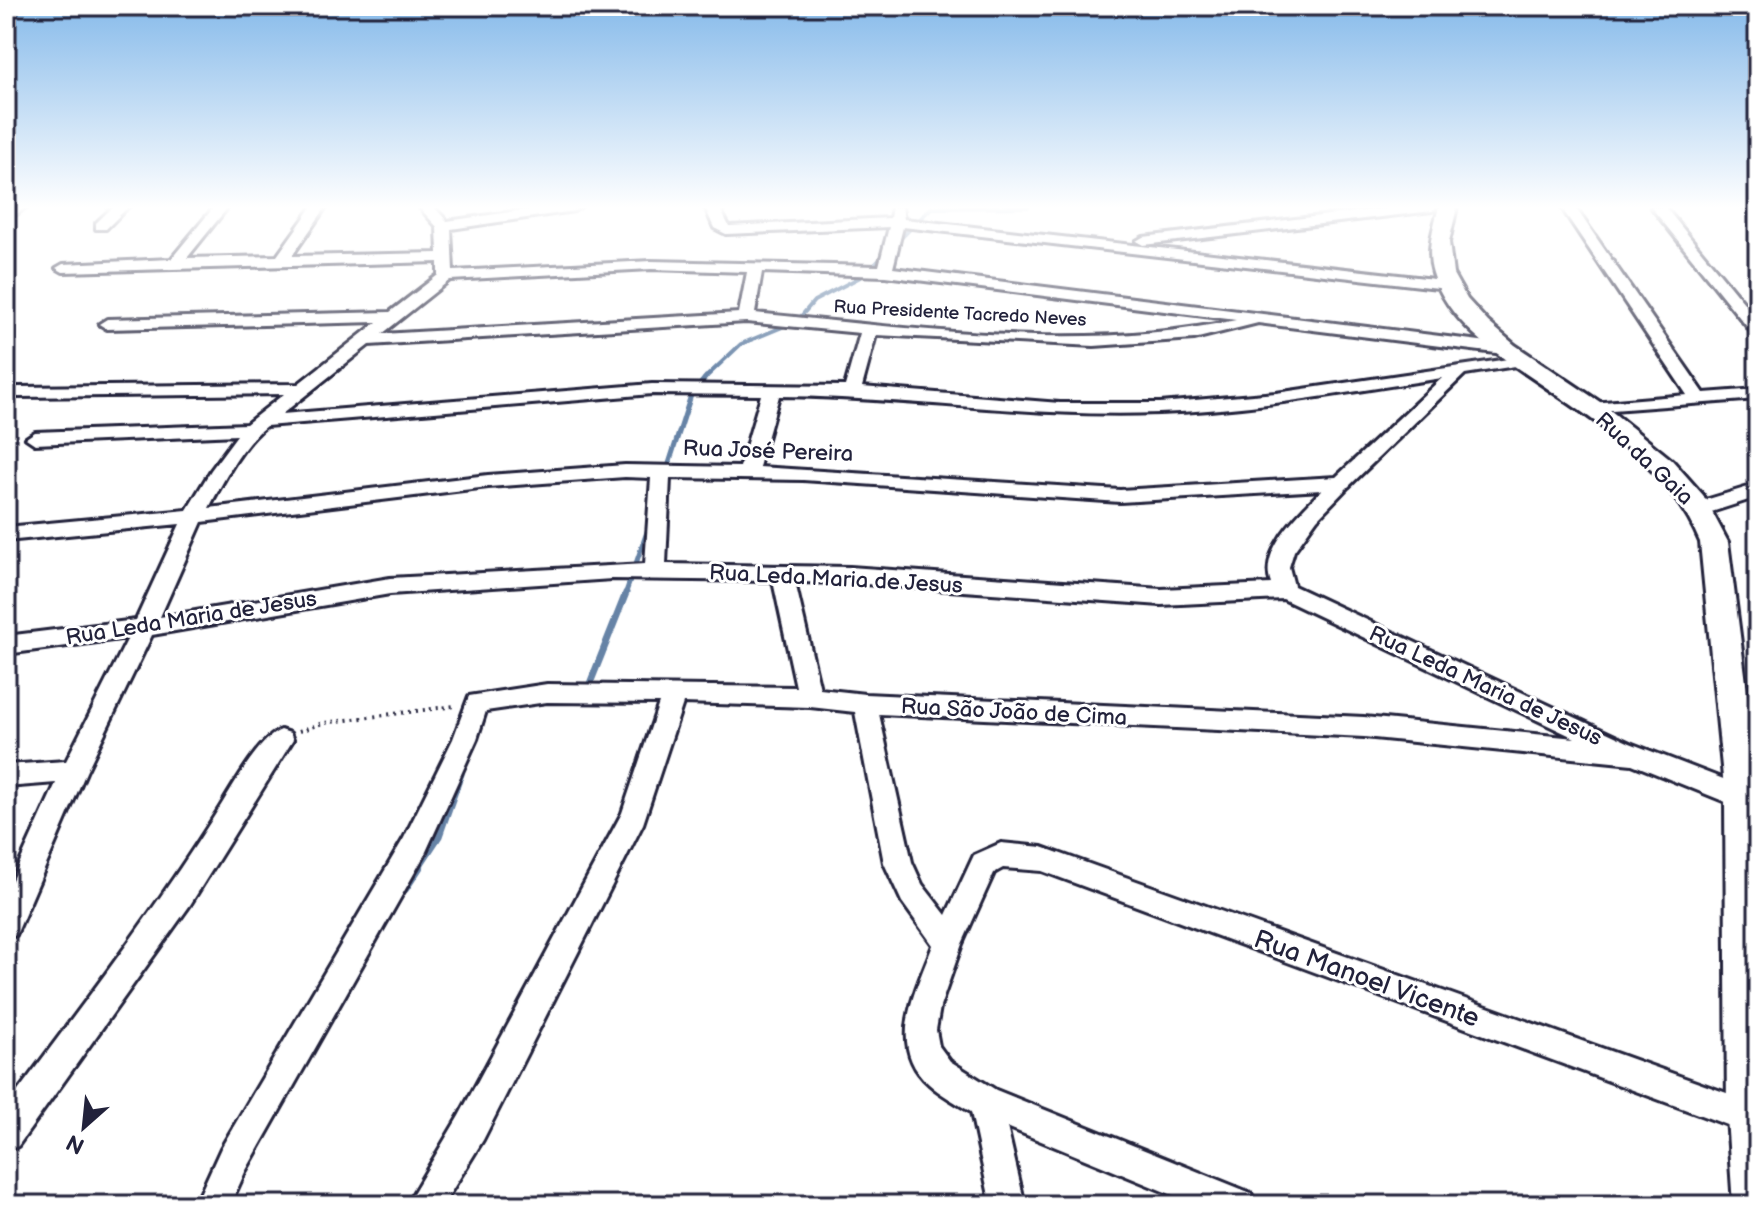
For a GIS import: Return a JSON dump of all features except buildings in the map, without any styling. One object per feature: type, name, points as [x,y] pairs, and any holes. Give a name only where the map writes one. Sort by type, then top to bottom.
[{"type":"main road","name":"Rua da Gaia","points":[[1443,264],[1447,284],[1465,312],[1513,354],[1592,408],[1667,472],[1699,509],[1716,552],[1749,764],[1743,798],[1749,1117],[1757,1205]]},
{"type":"street","points":[[63,268],[164,264]]},
{"type":"street","points":[[343,264],[651,265],[885,271],[1513,354]]},
{"type":"street","points":[[885,271],[887,264]]},
{"type":"street","points":[[1271,264],[1447,284]]},
{"type":"street","points":[[1606,264],[1698,398]]},
{"type":"street","points":[[1704,264],[1758,330]]},
{"type":"street","points":[[6,925],[74,771],[194,516],[218,474],[256,425],[298,389],[396,317],[447,266]]},
{"type":"street","points":[[746,317],[756,267]]},
{"type":"street","points":[[107,324],[396,317]]},
{"type":"street","name":"Rua Presidente Tacredo Neves","points":[[367,340],[622,322],[746,317],[869,330],[1094,341],[1194,334],[1263,319]]},
{"type":"street","points":[[852,391],[869,330]]},
{"type":"street","points":[[35,438],[256,425],[563,394],[652,389],[852,391],[1060,408],[1137,409],[1276,398],[1460,370],[1513,354]]},
{"type":"street","points":[[1286,591],[1278,567],[1284,549],[1310,514],[1460,370]]},
{"type":"street","points":[[18,392],[298,389]]},
{"type":"street","points":[[748,473],[771,391]]},
{"type":"street","points":[[1592,408],[1758,394]]},
{"type":"street","points":[[655,570],[661,471]]},
{"type":"street","name":"Rua José Pereira","points":[[6,534],[194,516],[488,481],[661,471],[748,473],[1120,496],[1341,483]]},
{"type":"street","points":[[1699,509],[1758,490]]},
{"type":"street","name":"Rua Leda Maria de Jesus","points":[[6,645],[142,628],[390,586],[655,570],[850,575],[1161,597],[1286,591],[1634,754]]},
{"type":"street","points":[[782,573],[810,697]]},
{"type":"street","name":"Rua São João de Cima","points":[[477,703],[547,693],[810,697],[865,704],[1364,727],[1634,754],[1743,798]]},
{"type":"street","points":[[423,1205],[471,1128],[634,816],[674,694]]},
{"type":"street","points":[[212,1205],[233,1160],[414,847],[459,753],[477,703]]},
{"type":"street","points":[[865,704],[898,863],[912,893],[948,942],[925,1007],[921,1030],[924,1052],[939,1072],[985,1102],[1239,1205]]},
{"type":"street","points":[[6,1134],[180,896],[253,778],[281,740]]},
{"type":"street","points":[[6,776],[74,771]]},
{"type":"street","name":"Rua Manoel Vicente","points":[[948,942],[984,864],[1001,855],[1042,859],[1749,1117]]},
{"type":"street","points":[[985,1102],[1008,1205]]},
{"type":"path","points":[[281,740],[323,723],[477,703]]},
{"type":"waterway","points":[[706,378],[741,344],[797,321],[814,301],[866,274],[876,264]]},
{"type":"waterway","points":[[666,473],[691,395],[706,378]]},
{"type":"waterway","points":[[625,595],[649,526]]},
{"type":"waterway","points":[[587,691],[626,593]]},
{"type":"waterway","points":[[418,868],[439,836],[461,774]]},
{"type":"waterway","points":[[405,889],[420,866]]}]
